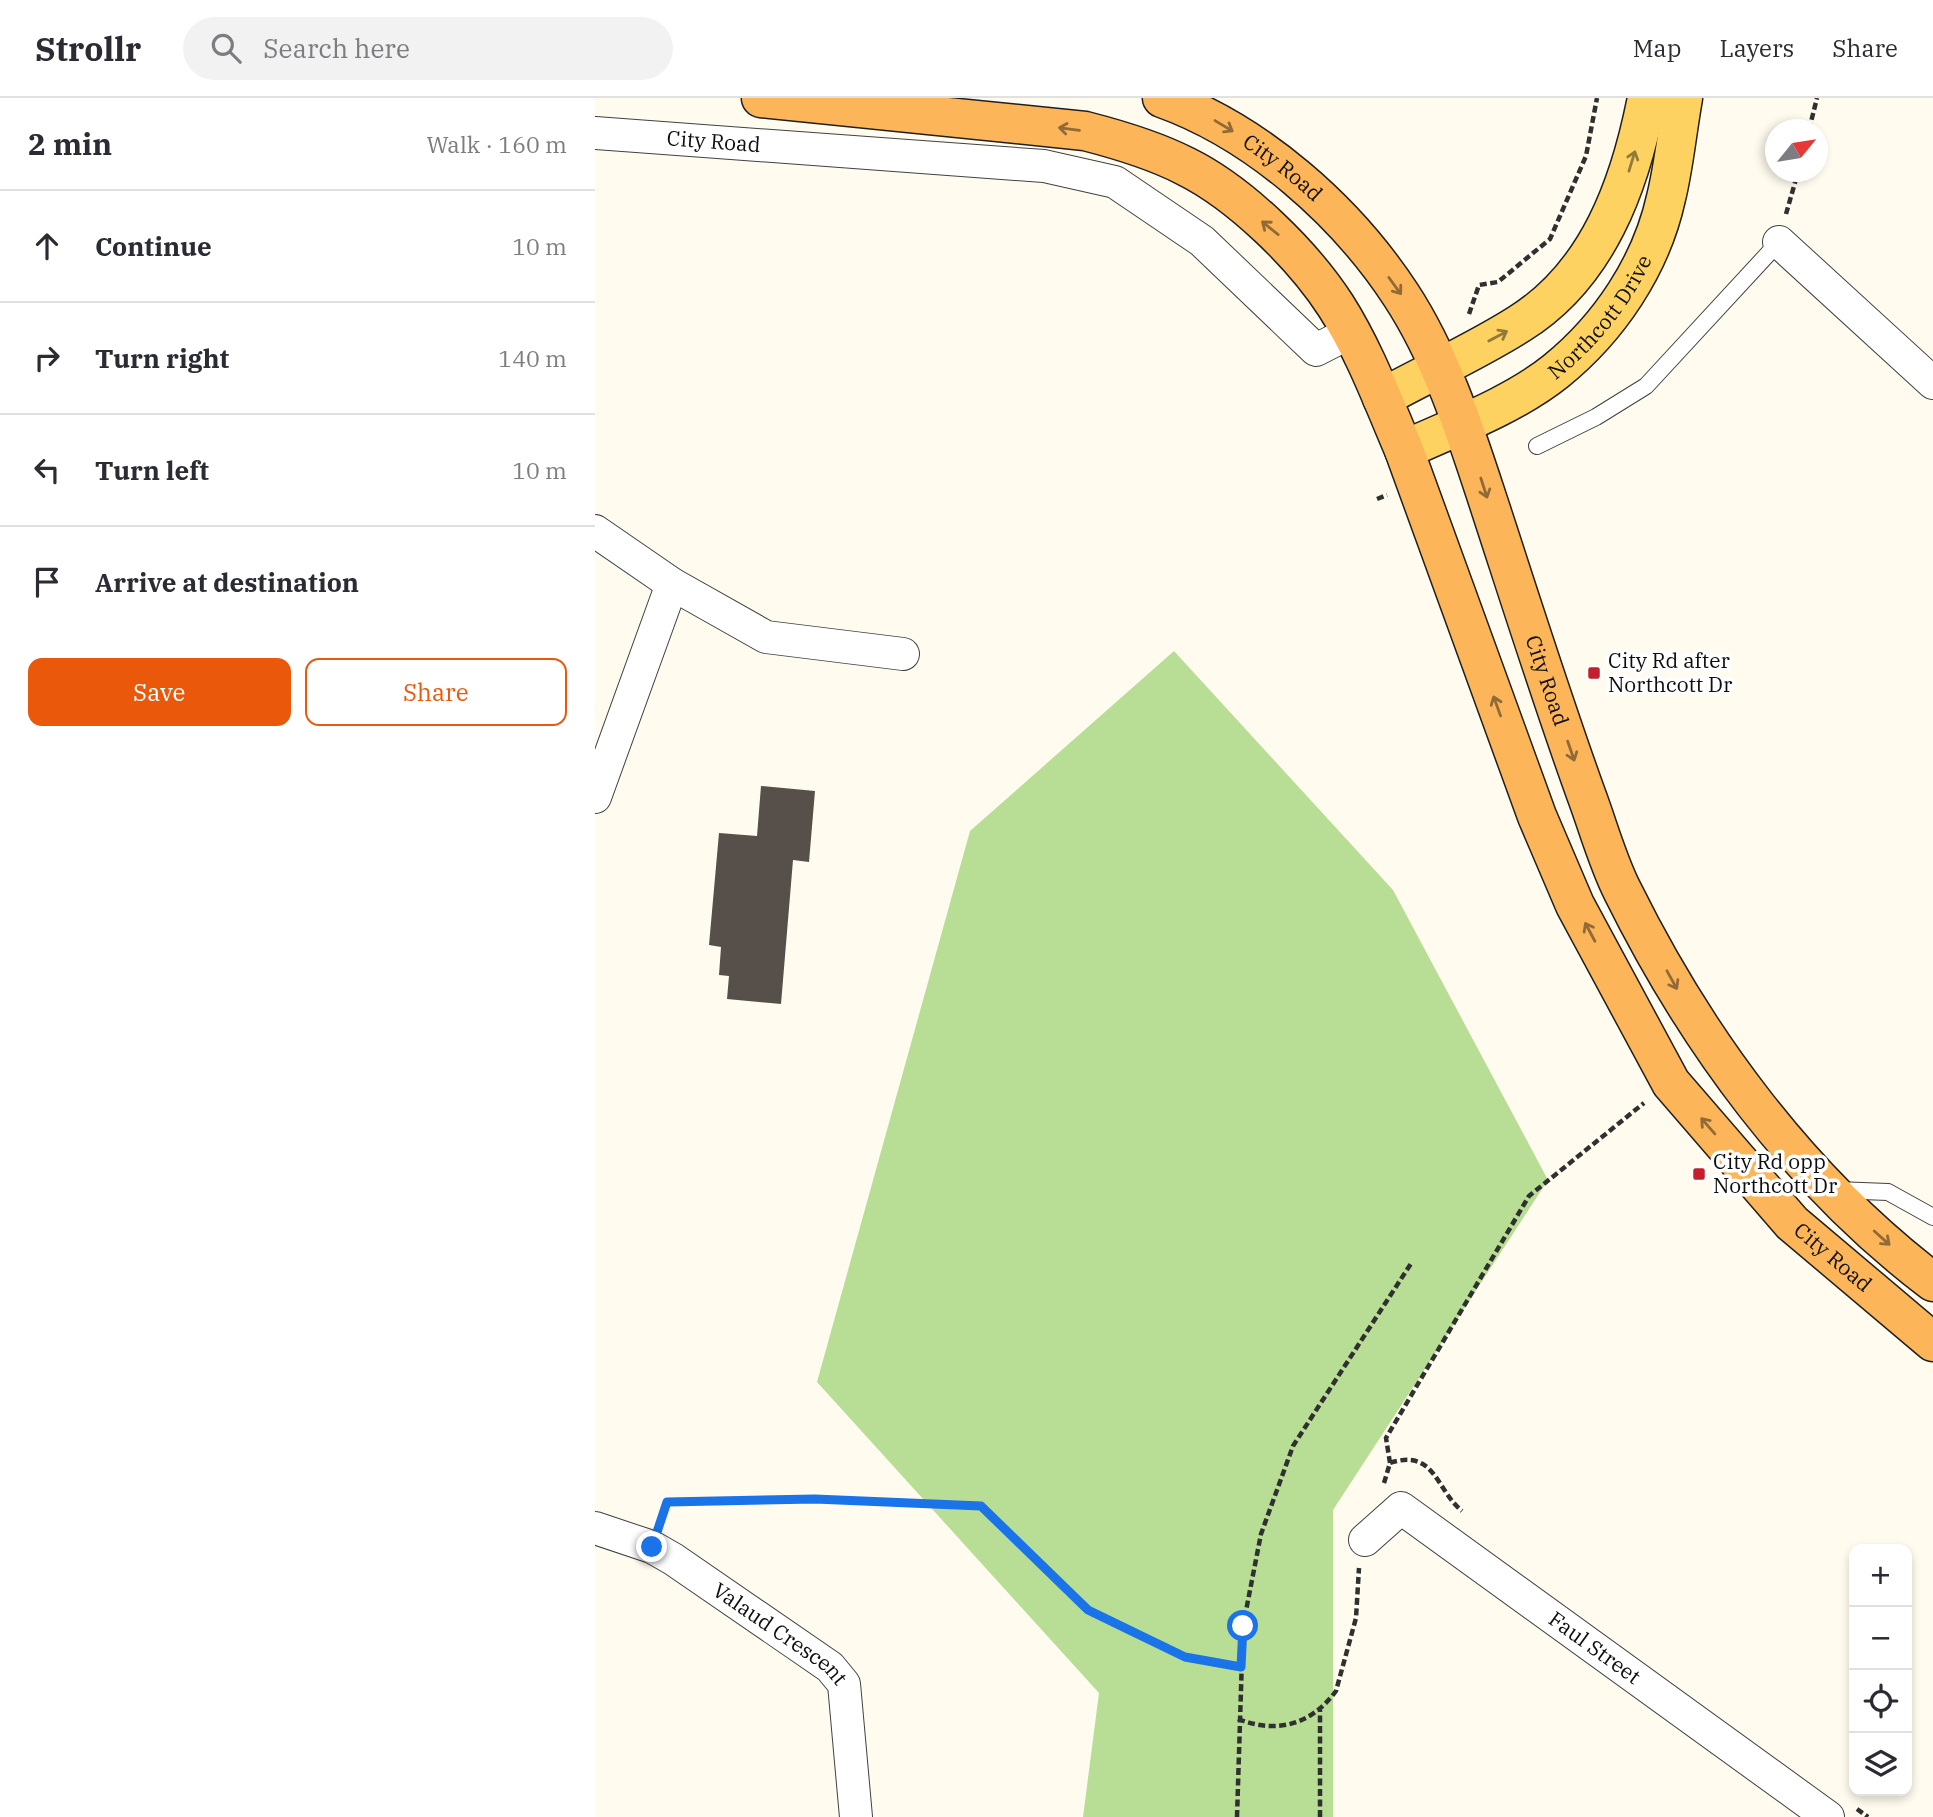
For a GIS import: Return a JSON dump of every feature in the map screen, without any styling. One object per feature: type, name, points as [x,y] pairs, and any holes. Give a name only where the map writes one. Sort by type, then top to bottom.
[{"type":"highway","name":"City Road","points":[[761,98],[1085,131],[1132,143],[1187,166],[1281,237],[1335,304],[1382,398],[1404,450],[1537,816],[1575,905],[1671,1083],[1792,1223],[1933,1342]]},
{"type":"highway","name":"City Road","points":[[1162,98],[1200,112],[1259,147],[1310,189],[1401,295],[1426,339],[1462,423],[1570,749],[1621,888],[1695,1020],[1772,1128],[1830,1190],[1933,1282]]},
{"type":"main road","name":"Northcott Drive","points":[[1382,398],[1521,323],[1560,290],[1593,249],[1620,201],[1638,143],[1647,98]]},
{"type":"main road","name":"Northcott Drive","points":[[1404,450],[1462,423],[1555,372],[1615,311],[1649,251],[1666,199],[1682,98]]},
{"type":"street","name":"City Road","points":[[595,133],[1044,166],[1115,183],[1202,240],[1316,350],[1351,332]]},
{"type":"street","points":[[1779,242],[1933,383]]},
{"type":"street","points":[[595,531],[672,584],[766,637],[903,654]]},
{"type":"street","points":[[595,797],[672,584]]},
{"type":"street","name":"Faul Street","points":[[1365,1540],[1401,1508],[1828,1817]]},
{"type":"street","name":"Valaud Crescent","points":[[595,1528],[652,1547],[830,1667],[844,1684],[856,1817]]},
{"type":"lane","points":[[1537,446],[1596,417],[1646,386],[1779,242]]},
{"type":"lane","points":[[1830,1190],[1888,1192],[1933,1217]]},
{"type":"path","points":[[1467,320],[1479,285],[1498,282],[1550,239],[1586,156],[1597,98]]},
{"type":"path","points":[[1812,119],[1818,98]]},
{"type":"path","points":[[1779,242],[1795,182]]},
{"type":"path","points":[[1390,1463],[1386,1438],[1529,1196],[1615,1124],[1671,1083]]},
{"type":"path","points":[[1237,1817],[1243,1626],[1261,1534],[1293,1446],[1412,1262]]},
{"type":"path","points":[[652,1547],[667,1502],[815,1499],[981,1506],[1088,1610],[1185,1657],[1241,1667]]},
{"type":"path","points":[[1238,1719],[1275,1727],[1299,1722],[1320,1710],[1336,1691],[1356,1618],[1359,1562],[1365,1540]]},
{"type":"path","points":[[1320,1710],[1320,1817]]},
{"type":"green space","points":[[1174,651],[1393,890],[1548,1180],[1333,1510],[1333,1817],[1083,1817],[1099,1693],[817,1382],[970,831]]},
{"type":"building","points":[[761,786],[815,791],[809,862],[793,860],[781,1004],[727,999],[729,976],[719,975],[721,947],[709,945],[719,833],[757,836]]},
{"type":"place","name":"City Rd after Northcott Dr","points":[[1594,673]]},
{"type":"place","name":"City Rd opp Northcott Dr","points":[[1699,1174]]},
{"type":"route","points":[[652,1547],[667,1502],[815,1499],[981,1506],[1088,1610],[1185,1657],[1241,1667],[1243,1626]]}]
